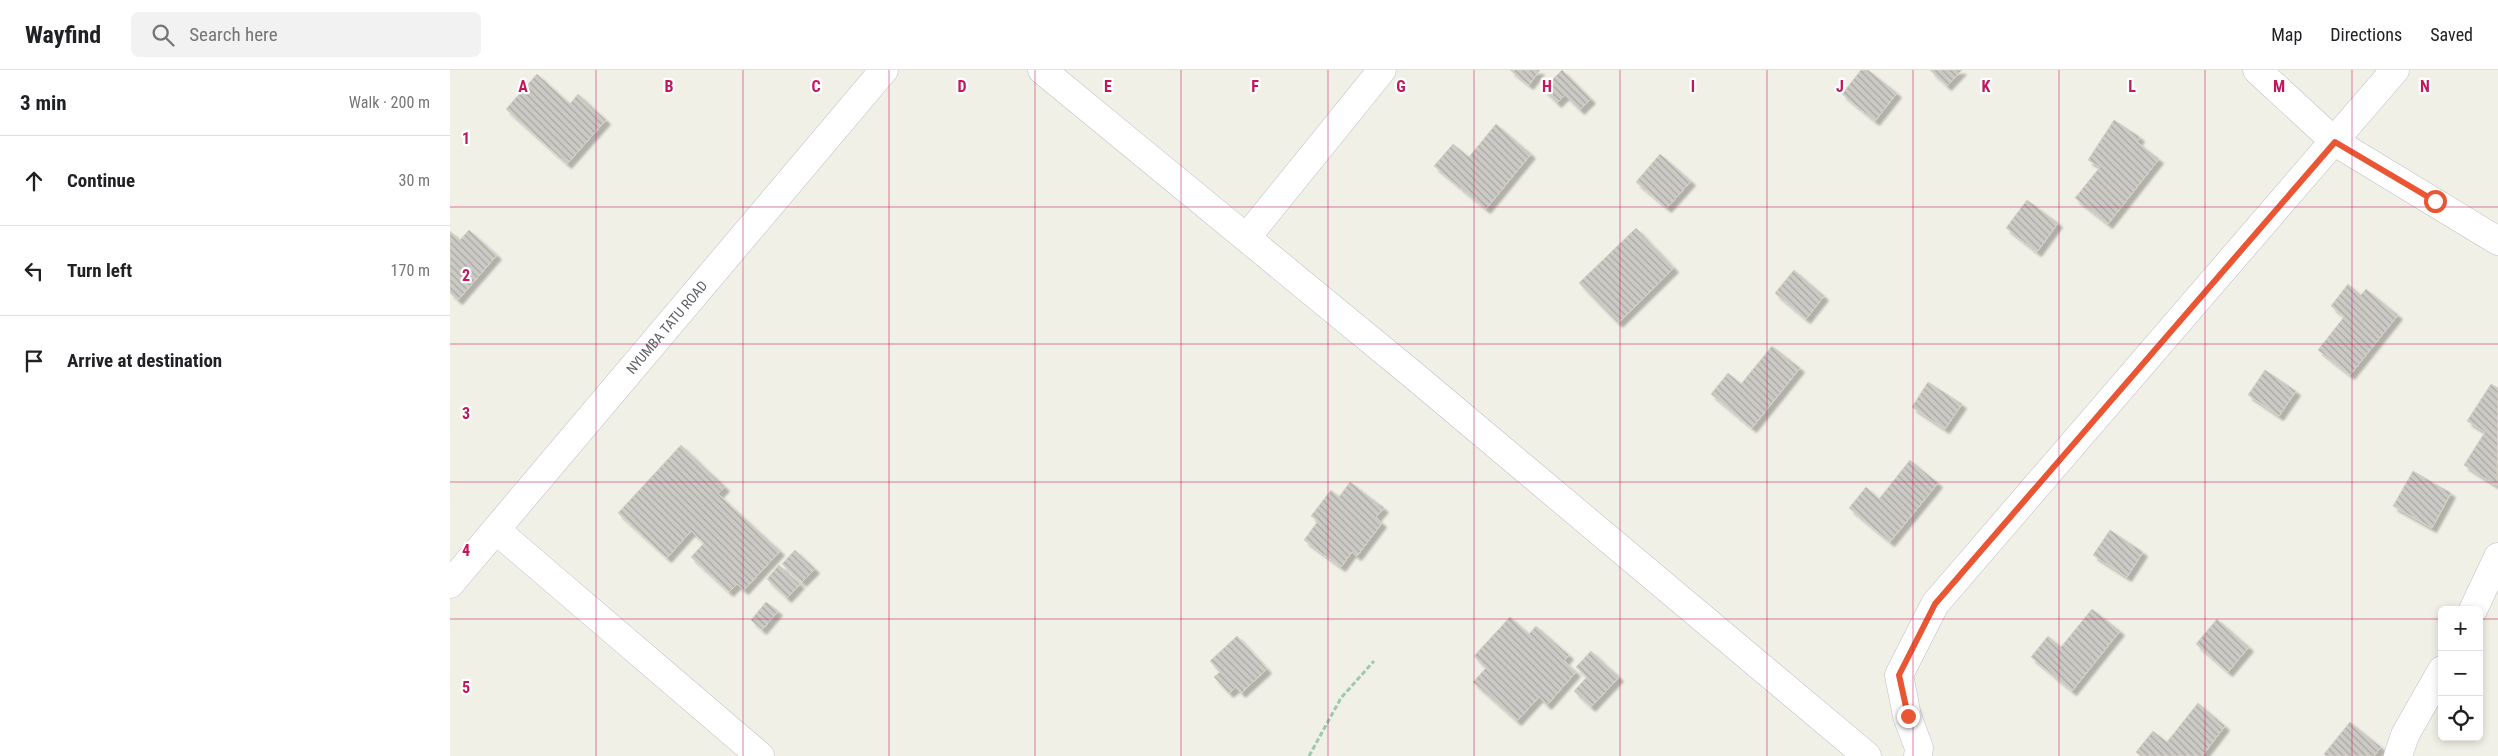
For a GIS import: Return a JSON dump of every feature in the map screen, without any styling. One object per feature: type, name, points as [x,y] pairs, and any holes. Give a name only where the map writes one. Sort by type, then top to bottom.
[{"type":"street","name":"NYUMBA TATU ROAD","points":[[450,584],[884,70]]},
{"type":"street","points":[[1042,70],[1247,237],[1867,756]]},
{"type":"street","points":[[1247,237],[1382,70]]},
{"type":"street","points":[[2257,70],[2335,142],[2498,241]]},
{"type":"street","points":[[1918,756],[1919,748],[1908,716],[1899,675],[1935,604],[2335,142],[2395,70]]},
{"type":"street","points":[[496,530],[760,756]]},
{"type":"street","points":[[2475,606],[2498,557]]},
{"type":"street","points":[[2398,756],[2405,735],[2438,677]]},
{"type":"path","points":[[1310,756],[1341,698],[1374,661]]},
{"type":"building","points":[[1510,70],[1540,70],[1529,85]]},
{"type":"building","points":[[1562,70],[1591,99],[1580,110],[1565,95],[1557,103],[1543,89]]},
{"type":"building","points":[[1861,70],[1868,70],[1897,93],[1875,121],[1842,94]]},
{"type":"building","points":[[1930,70],[1962,70],[1947,86]]},
{"type":"building","points":[[537,74],[570,104],[578,94],[606,120],[567,164],[506,109]]},
{"type":"building","points":[[2114,120],[2140,137],[2137,142],[2159,159],[2108,224],[2075,198],[2100,167],[2088,160]]},
{"type":"building","points":[[1496,124],[1531,154],[1486,209],[1434,166],[1453,144],[1469,157]]},
{"type":"building","points":[[1660,154],[1691,181],[1667,208],[1636,182]]},
{"type":"building","points":[[2027,200],[2058,223],[2037,252],[2006,228]]},
{"type":"building","points":[[1636,228],[1674,268],[1618,323],[1579,283]]},
{"type":"building","points":[[469,230],[497,255],[458,300],[450,293],[450,231],[460,240]]},
{"type":"building","points":[[1794,270],[1824,296],[1806,319],[1775,293]]},
{"type":"building","points":[[2348,284],[2361,295],[2366,289],[2398,315],[2350,375],[2318,350],[2344,317],[2331,306]]},
{"type":"building","points":[[1772,346],[1800,368],[1752,428],[1711,394],[1728,373],[1741,384]]},
{"type":"building","points":[[2265,370],[2296,391],[2279,416],[2248,395]]},
{"type":"building","points":[[1928,382],[1962,404],[1945,429],[1912,407]]},
{"type":"building","points":[[2491,384],[2498,388],[2497,486],[2464,465],[2485,432],[2467,421]]},
{"type":"building","points":[[681,445],[725,487],[718,494],[780,551],[744,590],[737,584],[729,592],[691,557],[704,543],[691,531],[667,558],[618,513]]},
{"type":"building","points":[[1910,460],[1938,483],[1890,542],[1849,508],[1866,487],[1879,499]]},
{"type":"building","points":[[2413,471],[2451,493],[2432,528],[2393,506]]},
{"type":"building","points":[[1350,482],[1384,508],[1376,517],[1382,523],[1357,556],[1352,552],[1341,567],[1304,540],[1318,521],[1311,516],[1331,490],[1339,497]]},
{"type":"building","points":[[2110,530],[2143,552],[2127,577],[2093,555]]},
{"type":"building","points":[[795,550],[815,569],[802,582],[782,564]]},
{"type":"building","points":[[779,565],[800,584],[787,598],[767,579]]},
{"type":"building","points":[[766,602],[778,611],[762,630],[751,620]]},
{"type":"building","points":[[2092,609],[2120,631],[2072,691],[2031,657],[2048,636],[2061,647]]},
{"type":"building","points":[[1510,617],[1529,634],[1536,626],[1569,655],[1564,661],[1576,672],[1547,705],[1539,697],[1517,721],[1473,682],[1486,668],[1474,656]]},
{"type":"building","points":[[2217,619],[2249,647],[2228,672],[2196,644]]},
{"type":"building","points":[[1237,636],[1267,669],[1241,693],[1236,687],[1229,693],[1214,677],[1220,672],[1210,661]]},
{"type":"building","points":[[1591,651],[1619,677],[1591,707],[1574,691],[1587,677],[1576,667]]},
{"type":"building","points":[[2198,703],[2225,726],[2202,756],[2141,756],[2136,752],[2153,731],[2167,742]]},
{"type":"building","points":[[2350,722],[2381,747],[2374,756],[2326,756],[2324,754]]},
{"type":"route","points":[[1908,716],[1899,675],[1935,604],[2335,142],[2435,201]]}]
